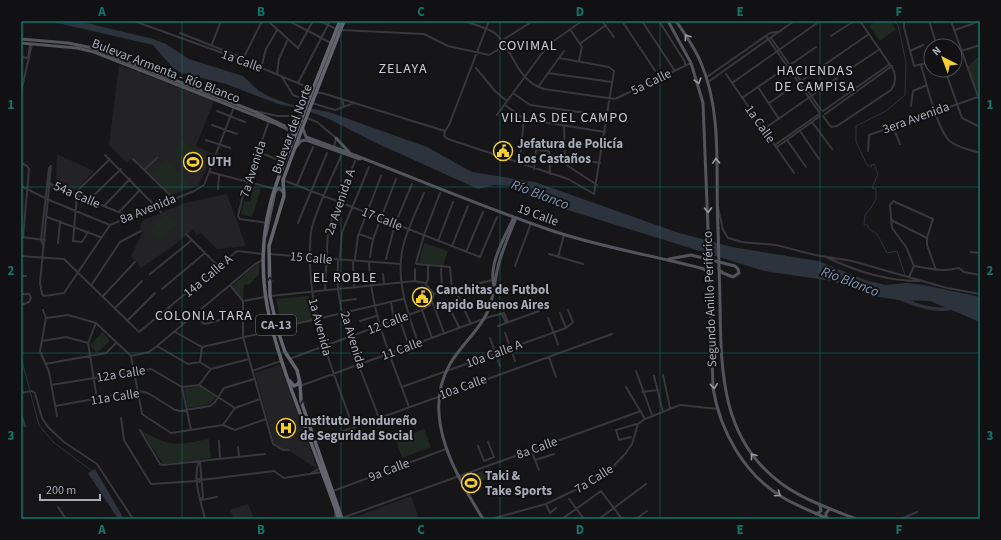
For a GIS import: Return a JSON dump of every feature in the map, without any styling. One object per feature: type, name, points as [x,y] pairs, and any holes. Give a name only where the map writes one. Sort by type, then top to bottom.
[{"type":"highway","name":"Bulevar del Norte","points":[[340,21],[339,30],[302,123],[283,180],[285,192],[282,208],[270,240],[269,254],[270,296],[279,339],[289,359],[297,370],[301,401],[314,442],[333,491],[341,519]]},
{"type":"highway","name":"Bulevar del Norte","points":[[316,88],[331,43],[344,21]]},
{"type":"highway","name":"Bulevar del Norte","points":[[302,123],[294,139],[275,189],[267,223],[263,254],[264,288],[271,331],[335,509],[341,519]]},
{"type":"highway","points":[[264,288],[273,334],[280,355],[292,384],[297,385],[299,381],[295,370],[284,355],[279,339]]},
{"type":"main road","name":"Segundo Anillo Periférico","points":[[668,21],[691,63],[699,86],[705,121],[713,388],[718,409],[731,441],[756,476],[780,496],[816,514],[828,518]]},
{"type":"main road","name":"Segundo Anillo Periférico","points":[[676,21],[695,49],[707,77],[714,119],[723,379],[727,403],[736,428],[749,450],[773,477],[791,490],[830,509],[856,519]]},
{"type":"main road","name":"Bulevar Armenta - Río Blanco","points":[[21,41],[31,42],[31,44],[89,50],[255,116],[292,129]]},
{"type":"main road","name":"Bulevar Armenta - Río Blanco","points":[[21,41],[68,43],[93,48],[253,111],[292,129]]},
{"type":"main road","points":[[123,63],[147,69]]},
{"type":"main road","points":[[193,91],[217,99],[219,98]]},
{"type":"main road","points":[[255,116],[258,115],[275,121]]},
{"type":"main road","points":[[294,139],[292,129],[302,123]]},
{"type":"main road","name":"19 Calle","points":[[302,123],[303,132],[306,137],[372,161]]},
{"type":"main road","points":[[336,138],[351,153]]},
{"type":"main road","name":"19 Calle","points":[[295,147],[301,141],[306,140],[351,153],[564,235],[704,268]]},
{"type":"main road","points":[[264,240],[275,192],[280,188],[283,190],[283,193],[270,240]]},
{"type":"main road","points":[[483,519],[458,477],[446,449],[440,416],[440,396],[446,371],[454,357],[485,318],[491,304],[496,262],[515,217]]},
{"type":"main road","points":[[667,259],[691,255],[734,265],[738,268],[737,276],[722,278],[720,285]]},
{"type":"main road","points":[[709,264],[704,268],[709,273]]},
{"type":"main road","points":[[719,269],[728,276]]},
{"type":"main road","points":[[816,514],[822,509],[819,504]]},
{"type":"main road","points":[[828,518],[826,513],[830,509]]},
{"type":"street","name":"1a Calle","points":[[134,21],[243,59],[292,81],[316,88]]},
{"type":"street","points":[[212,45],[221,21]]},
{"type":"street","points":[[180,33],[243,59],[262,21]]},
{"type":"street","points":[[268,21],[299,48],[313,21]]},
{"type":"street","points":[[289,21],[331,43]]},
{"type":"street","points":[[320,21],[339,30],[424,34],[448,46],[489,55],[504,46]]},
{"type":"street","points":[[298,83],[330,21]]},
{"type":"street","points":[[465,21],[495,33],[524,78],[538,87],[610,100]]},
{"type":"street","points":[[489,21],[444,136],[448,139],[534,169],[568,179],[593,193],[596,192],[599,162],[603,148],[608,116],[613,69],[609,66],[559,58]]},
{"type":"street","points":[[501,41],[533,21],[535,22]]},
{"type":"street","points":[[497,115],[548,45],[570,28],[582,21]]},
{"type":"street","points":[[602,21],[614,37]]},
{"type":"street","points":[[622,21],[660,78]]},
{"type":"street","points":[[642,21],[675,70]]},
{"type":"street","points":[[659,21],[678,50],[685,66]]},
{"type":"street","points":[[708,82],[782,31],[794,21]]},
{"type":"street","points":[[732,83],[820,21]]},
{"type":"street","points":[[831,36],[854,21]]},
{"type":"street","points":[[771,38],[788,66],[821,113],[831,127],[834,127],[891,90],[896,77],[892,66],[860,21]]},
{"type":"street","points":[[904,21],[904,27],[914,66],[921,65],[942,132],[951,142],[980,153]]},
{"type":"street","points":[[929,21],[934,38]]},
{"type":"street","points":[[951,21],[957,38]]},
{"type":"street","points":[[955,30],[980,21]]},
{"type":"street","points":[[581,43],[606,26]]},
{"type":"street","points":[[570,28],[581,43],[582,47],[579,61]]},
{"type":"street","points":[[261,68],[266,49],[277,30]]},
{"type":"street","points":[[707,77],[766,36],[774,32],[782,31]]},
{"type":"street","points":[[800,82],[869,34]]},
{"type":"street","points":[[766,36],[778,50]]},
{"type":"street","points":[[277,75],[279,59],[288,40]]},
{"type":"street","points":[[21,92],[31,44]]},
{"type":"street","points":[[910,50],[923,45]]},
{"type":"street","points":[[963,50],[980,45]]},
{"type":"street","points":[[742,98],[816,47]]},
{"type":"street","points":[[853,67],[880,49]]},
{"type":"street","points":[[538,87],[564,51]]},
{"type":"street","points":[[963,56],[980,102]]},
{"type":"street","points":[[21,57],[29,58]]},
{"type":"street","name":"5a Calle","points":[[610,100],[620,98],[691,63]]},
{"type":"street","points":[[777,147],[821,113],[890,64]]},
{"type":"street","points":[[872,78],[892,66]]},
{"type":"street","points":[[476,68],[495,91],[507,101]]},
{"type":"street","points":[[720,68],[723,71]]},
{"type":"street","points":[[548,73],[612,82]]},
{"type":"street","name":"1a Calle","points":[[726,74],[794,173]]},
{"type":"street","points":[[282,77],[293,95],[328,109],[337,110],[354,103]]},
{"type":"street","points":[[764,129],[837,78]]},
{"type":"street","points":[[948,78],[962,118],[980,127]]},
{"type":"street","points":[[288,85],[292,81]]},
{"type":"street","points":[[911,106],[913,91],[927,85]]},
{"type":"street","name":"1a Calle","points":[[305,86],[314,93]]},
{"type":"street","points":[[758,87],[779,119]]},
{"type":"street","points":[[316,88],[322,93]]},
{"type":"street","points":[[769,103],[788,90]]},
{"type":"street","points":[[314,93],[322,93],[445,131]]},
{"type":"street","points":[[513,93],[530,105],[608,116]]},
{"type":"street","name":"3era Avenida","points":[[868,151],[869,135],[978,97]]},
{"type":"street","points":[[342,99],[344,107]]},
{"type":"street","points":[[505,105],[524,119],[605,132]]},
{"type":"street","name":"8a Avenida","points":[[43,257],[40,282],[42,295],[64,293],[100,237],[110,225],[173,198],[200,189],[206,181],[234,107]]},
{"type":"street","points":[[217,111],[245,122]]},
{"type":"street","points":[[253,111],[280,116],[304,116],[317,122],[336,138],[334,148]]},
{"type":"street","points":[[775,144],[812,122],[821,113]]},
{"type":"street","points":[[275,121],[280,116]]},
{"type":"street","points":[[520,159],[524,119]]},
{"type":"street","name":"7a Avenida","points":[[267,223],[240,219],[238,216],[247,182],[269,121]]},
{"type":"street","points":[[812,122],[832,149]]},
{"type":"street","points":[[212,126],[237,134]]},
{"type":"street","points":[[564,126],[565,164],[597,185]]},
{"type":"street","points":[[893,127],[900,144]]},
{"type":"street","points":[[799,130],[819,159]]},
{"type":"street","points":[[206,140],[230,148]]},
{"type":"street","points":[[787,140],[806,167]]},
{"type":"street","points":[[565,142],[603,148]]},
{"type":"street","points":[[297,185],[313,147]]},
{"type":"street","points":[[534,169],[536,150],[549,151],[550,174]]},
{"type":"street","points":[[258,152],[285,162]]},
{"type":"street","points":[[298,223],[310,190],[327,153]]},
{"type":"street","points":[[106,155],[156,205],[161,212]]},
{"type":"street","name":"1a Avenida","points":[[341,156],[312,228],[310,258],[311,292],[316,319],[324,346],[353,427]]},
{"type":"street","points":[[144,170],[157,158]]},
{"type":"street","points":[[215,158],[224,161]]},
{"type":"street","points":[[88,232],[82,242],[73,241],[76,195],[110,159]]},
{"type":"street","points":[[133,159],[173,198]]},
{"type":"street","points":[[576,159],[599,162]]},
{"type":"street","name":"2a Avenida A","points":[[325,290],[325,260],[328,229],[355,161]]},
{"type":"street","points":[[21,163],[29,167],[28,190],[22,237],[45,240]]},
{"type":"street","points":[[43,257],[51,184],[51,166],[49,168],[41,240],[44,247]]},
{"type":"street","points":[[340,257],[342,232],[369,167]]},
{"type":"street","points":[[89,200],[121,169]]},
{"type":"street","points":[[209,172],[219,176],[275,189]]},
{"type":"street","points":[[218,189],[219,176]]},
{"type":"street","points":[[354,287],[354,260],[359,233],[381,176]]},
{"type":"street","points":[[104,206],[130,179]]},
{"type":"street","points":[[370,257],[373,239],[396,179]]},
{"type":"street","name":"17 Calle","points":[[283,180],[466,252],[481,256],[497,217]]},
{"type":"street","name":"54a Calle","points":[[48,183],[128,216]]},
{"type":"street","points":[[386,259],[395,224],[412,184]]},
{"type":"street","points":[[21,186],[45,199],[110,225]]},
{"type":"street","points":[[118,212],[140,190]]},
{"type":"street","points":[[418,343],[403,299],[401,264],[403,247],[424,193]]},
{"type":"street","points":[[440,193],[424,235],[416,264],[451,268],[452,290]]},
{"type":"street","points":[[909,277],[914,266],[906,247],[893,232],[890,205],[894,200],[932,218],[933,220],[927,238],[928,252],[936,270]]},
{"type":"street","points":[[438,241],[453,202]]},
{"type":"street","points":[[717,202],[722,230],[728,238],[742,242],[776,245],[858,262],[922,281]]},
{"type":"street","points":[[452,246],[468,206]]},
{"type":"street","points":[[466,252],[483,212]]},
{"type":"street","points":[[47,217],[100,237]]},
{"type":"street","points":[[891,220],[927,238]]},
{"type":"street","points":[[58,243],[60,222]]},
{"type":"street","points":[[515,266],[531,223]]},
{"type":"street","points":[[92,284],[120,242],[141,231]]},
{"type":"street","points":[[359,233],[373,239]]},
{"type":"street","points":[[186,234],[218,267]]},
{"type":"street","points":[[558,257],[564,235]]},
{"type":"street","points":[[150,274],[192,240]]},
{"type":"street","name":"14a Calle A","points":[[127,321],[139,332],[238,251],[263,254]]},
{"type":"street","points":[[971,252],[980,253]]},
{"type":"street","points":[[162,289],[205,253]]},
{"type":"street","name":"15 Calle","points":[[269,254],[338,261],[354,260],[401,264]]},
{"type":"street","points":[[549,254],[583,264]]},
{"type":"street","points":[[21,256],[64,259],[92,284],[127,321],[155,294]]},
{"type":"street","points":[[824,256],[854,270],[904,281],[930,282],[947,288],[980,294]]},
{"type":"street","points":[[131,356],[149,352],[254,265],[263,260]]},
{"type":"street","name":"2a Avenida","points":[[338,261],[338,289],[343,313],[379,418]]},
{"type":"street","points":[[103,296],[135,262]]},
{"type":"street","points":[[369,262],[373,306],[409,407]]},
{"type":"street","points":[[426,283],[428,280],[428,265]]},
{"type":"street","points":[[441,266],[442,292]]},
{"type":"street","points":[[914,266],[947,271],[959,268],[964,272],[980,275]]},
{"type":"street","points":[[415,268],[416,282]]},
{"type":"street","points":[[383,274],[384,285]]},
{"type":"street","points":[[21,276],[26,276]]},
{"type":"street","points":[[434,294],[494,280]]},
{"type":"street","points":[[114,308],[142,281]]},
{"type":"street","points":[[270,296],[416,282],[426,283],[434,294]]},
{"type":"street","points":[[230,286],[243,301],[243,337],[273,444],[283,450],[288,450]]},
{"type":"street","points":[[21,294],[29,294],[31,298],[29,302],[21,305]]},
{"type":"street","points":[[434,294],[432,301],[444,333]]},
{"type":"street","points":[[458,296],[470,324]]},
{"type":"street","points":[[243,301],[265,297]]},
{"type":"street","points":[[341,301],[356,299]]},
{"type":"street","points":[[277,328],[403,299]]},
{"type":"street","name":"12 Calle","points":[[289,359],[422,310],[428,307],[432,301]]},
{"type":"street","points":[[391,302],[394,320]]},
{"type":"street","points":[[447,303],[459,328]]},
{"type":"street","points":[[168,308],[183,324]]},
{"type":"street","points":[[43,310],[46,318],[40,355],[45,364],[51,385],[57,416]]},
{"type":"street","points":[[422,310],[432,338]]},
{"type":"street","points":[[560,313],[566,328],[572,322],[568,310]]},
{"type":"street","points":[[498,326],[539,311]]},
{"type":"street","name":"11 Calle","points":[[300,386],[485,318],[503,313],[507,323]]},
{"type":"street","points":[[193,316],[205,324],[243,314]]},
{"type":"street","points":[[46,318],[68,315],[96,323],[131,356],[143,417],[170,432],[222,425],[235,430],[266,420]]},
{"type":"street","points":[[360,321],[376,316]]},
{"type":"street","points":[[399,318],[409,346]]},
{"type":"street","points":[[548,318],[558,344]]},
{"type":"street","points":[[96,323],[88,343],[97,399]]},
{"type":"street","name":"10a Calle A","points":[[402,387],[566,328]]},
{"type":"street","points":[[175,332],[202,347],[271,331]]},
{"type":"street","points":[[505,334],[515,361]]},
{"type":"street","name":"10a Calle","points":[[314,442],[612,334]]},
{"type":"street","points":[[42,341],[66,337],[88,343]]},
{"type":"street","points":[[490,338],[500,366]]},
{"type":"street","points":[[45,364],[106,353],[116,343]]},
{"type":"street","points":[[157,346],[188,364],[200,362],[211,369]]},
{"type":"street","points":[[200,362],[202,347]]},
{"type":"street","points":[[549,357],[556,377]]},
{"type":"street","points":[[199,385],[211,369],[249,359]]},
{"type":"street","points":[[252,370],[281,361]]},
{"type":"street","name":"12a Calle","points":[[51,385],[152,369],[182,387]]},
{"type":"street","points":[[636,371],[642,392],[652,414]]},
{"type":"street","points":[[663,375],[670,407]]},
{"type":"street","points":[[654,376],[663,411]]},
{"type":"street","name":"11a Calle","points":[[55,406],[138,392],[148,393],[178,411],[186,410],[210,406],[227,387],[254,379]]},
{"type":"street","points":[[191,430],[182,387],[199,385],[235,408]]},
{"type":"street","points":[[626,387],[645,419]]},
{"type":"street","points":[[642,392],[658,390]]},
{"type":"street","points":[[21,393],[32,391],[36,394],[42,418],[48,427],[64,442],[97,464],[133,519]]},
{"type":"street","points":[[222,425],[235,408],[260,399]]},
{"type":"street","points":[[631,437],[619,440],[616,430],[638,424],[652,414],[670,407],[683,405],[718,409]]},
{"type":"street","name":"8a Calle","points":[[341,519],[641,412]]},
{"type":"street","points":[[21,413],[25,426]]},
{"type":"street","points":[[121,418],[124,440],[151,484],[199,482],[201,480],[274,471],[284,478],[322,472]]},
{"type":"street","name":"7a Calle","points":[[492,519],[546,504],[586,486],[608,472],[632,444],[638,424]]},
{"type":"street","points":[[140,430],[161,465],[265,454]]},
{"type":"street","points":[[219,441],[220,459]]},
{"type":"street","points":[[487,461],[494,457],[488,442]]},
{"type":"street","points":[[478,446],[483,460],[487,461],[489,466]]},
{"type":"street","points":[[238,447],[240,457]]},
{"type":"street","name":"9a Calle","points":[[333,491],[446,449]]},
{"type":"street","points":[[531,450],[539,470]]},
{"type":"street","points":[[535,460],[554,454]]},
{"type":"street","points":[[199,461],[197,481],[205,519]]},
{"type":"street","points":[[199,461],[201,462],[203,497],[201,500]]},
{"type":"street","points":[[309,475],[320,468]]},
{"type":"street","points":[[599,519],[646,484]]},
{"type":"street","points":[[562,519],[602,492],[622,519]]},
{"type":"street","points":[[201,500],[217,497]]},
{"type":"street","points":[[569,499],[584,519]]},
{"type":"street","points":[[546,504],[550,513],[556,508]]},
{"type":"street","points":[[58,507],[66,519]]},
{"type":"street","points":[[334,519],[335,509]]},
{"type":"street","points":[[636,519],[647,510]]},
{"type":"street","points":[[901,519],[917,512]]},
{"type":"shaded area","points":[[876,21],[890,21],[896,29],[880,41],[869,26]]},
{"type":"shaded area","points":[[980,55],[980,97],[967,67]]},
{"type":"shaded area","points":[[119,65],[214,101],[196,146],[214,154],[198,186],[171,195],[133,157],[127,163],[109,145]]},
{"type":"shaded area","name":"UTH","points":[[181,140],[207,155],[198,172],[191,170],[173,154]]},
{"type":"shaded area","points":[[57,154],[94,171],[74,191],[56,185]]},
{"type":"shaded area","points":[[166,159],[188,182],[172,195],[151,173]]},
{"type":"shaded area","points":[[253,187],[261,189],[252,217],[241,214],[244,201],[250,202]]},
{"type":"shaded area","points":[[227,194],[246,246],[217,249],[201,233],[196,235],[194,229],[173,246],[141,268],[131,256],[142,233],[140,227],[143,220],[185,203]]},
{"type":"shaded area","points":[[167,213],[177,224],[160,240],[150,230]]},
{"type":"shaded area","points":[[424,243],[448,251],[443,266],[419,263]]},
{"type":"shaded area","points":[[259,263],[259,274],[250,284],[244,285],[243,300],[232,286]]},
{"type":"shaded area","points":[[309,296],[313,320],[282,327],[276,299]]},
{"type":"shaded area","points":[[103,332],[110,341],[97,353],[90,345]]},
{"type":"shaded area","name":"Instituto Hondureño de Seguridad Social","points":[[280,365],[317,467],[316,468],[288,450],[278,449],[274,443],[255,373]]},
{"type":"shaded area","points":[[199,386],[215,397],[210,403],[188,408],[184,389]]},
{"type":"shaded area","points":[[424,429],[431,447],[402,458],[396,440]]},
{"type":"shaded area","points":[[142,431],[168,443],[174,444],[209,439],[211,458],[163,464]]},
{"type":"shaded area","name":"Taki & Take Sports","points":[[485,470],[488,478],[468,487],[463,478]]},
{"type":"shaded area","points":[[411,496],[419,519],[352,519],[352,518]]},
{"type":"shaded area","points":[[248,504],[253,516],[250,519],[234,519],[230,510]]},
{"type":"water","points":[[49,21],[78,21],[153,39],[166,44],[189,59],[243,76],[259,91],[272,98],[289,104],[329,112],[427,147],[472,172],[535,182],[676,232],[732,247],[818,261],[868,281],[886,285],[907,283],[924,285],[980,297],[980,322],[930,301],[898,300],[874,296],[832,281],[764,271],[558,207],[509,186],[494,185],[478,189],[374,142],[329,119],[303,109],[278,104],[226,84],[181,73],[172,67],[153,45]]},
{"type":"water","points":[[95,469],[124,519],[118,519],[88,473]]},
{"type":"waterway","points":[[894,21],[898,25],[906,62],[905,95],[886,111],[856,126],[856,142],[867,165],[872,167],[871,165],[874,164],[878,174],[872,188],[876,189],[876,199],[865,215],[864,225],[868,225],[868,228],[877,234],[887,253],[897,251],[905,275]]},
{"type":"waterway","name":"Río Blanco","points":[[899,298],[932,308],[952,308]]},
{"type":"waterway","name":"Río Blanco","points":[[912,299],[913,304]]},
{"type":"waterway","points":[[21,357],[39,425],[53,442],[92,471]]},
{"type":"place","name":"Jefatura de Policía Los Castaños","points":[[503,151]]},
{"type":"place","name":"UTH","points":[[193,162]]},
{"type":"place","name":"Canchitas de Futbol rapido Buenos Aires","points":[[422,297]]},
{"type":"place","name":"Instituto Hondureño de Seguridad Social","points":[[286,428]]},
{"type":"place","name":"Taki & Take Sports","points":[[471,483]]},
{"type":"district","name":"COVIMAL","points":[[528,46]]},
{"type":"district","name":"ZELAYA","points":[[403,69]]},
{"type":"district","name":"HACIENDAS DE CAMPISA","points":[[815,80]]},
{"type":"district","name":"VILLAS DEL CAMPO","points":[[565,118]]},
{"type":"district","name":"EL ROBLE","points":[[345,278]]},
{"type":"district","name":"COLONIA TARA","points":[[204,316]]}]
